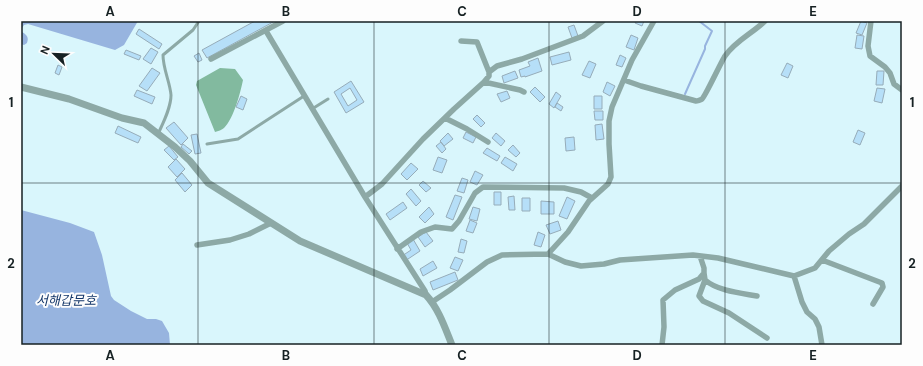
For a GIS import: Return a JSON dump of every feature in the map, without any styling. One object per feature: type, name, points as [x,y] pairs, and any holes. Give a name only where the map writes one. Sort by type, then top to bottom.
[{"type":"street","points":[[211,59],[283,21]]},
{"type":"street","points":[[365,197],[382,184],[423,139],[484,82],[489,72],[497,66],[522,59],[584,36],[602,21]]},
{"type":"street","points":[[548,254],[568,232],[589,201],[608,184],[611,177],[608,120],[632,60],[654,21]]},
{"type":"street","points":[[624,80],[696,101],[701,100],[705,96],[726,54],[765,21]]},
{"type":"street","points":[[871,21],[868,46],[870,56],[885,67],[890,73],[894,84],[902,90]]},
{"type":"street","points":[[266,31],[365,197],[426,295],[432,302],[447,331],[452,345]]},
{"type":"street","points":[[461,41],[477,42],[489,72]]},
{"type":"street","points":[[484,82],[524,92]]},
{"type":"street","points":[[21,88],[69,99],[122,118],[144,123],[163,136],[190,161],[208,183],[271,223],[310,246],[426,295]]},
{"type":"street","points":[[444,118],[467,129],[488,142]]},
{"type":"street","points":[[432,302],[487,262],[502,256],[548,254],[565,262],[581,266],[661,256],[700,256],[718,258],[794,276],[815,268],[829,251],[849,234],[864,224],[902,186]]},
{"type":"street","points":[[397,249],[421,232],[434,227],[452,229],[459,221],[475,193],[483,187],[564,188],[580,192],[592,198]]},
{"type":"street","points":[[197,245],[230,240],[249,234],[271,223]]},
{"type":"street","points":[[700,256],[704,268],[705,280],[699,296],[703,301],[729,314],[767,338]]},
{"type":"street","points":[[822,260],[882,283],[884,287],[873,304]]},
{"type":"street","points":[[662,345],[664,327],[663,300],[675,290],[699,279],[704,273]]},
{"type":"street","points":[[794,276],[802,302],[807,312],[815,319],[819,327],[822,345]]},
{"type":"street","points":[[705,280],[710,284],[731,291],[757,296]]},
{"type":"lane","points":[[158,134],[167,113],[171,97],[163,64],[163,55],[193,30],[200,21]]},
{"type":"lane","points":[[207,144],[238,139],[304,96]]},
{"type":"lane","points":[[312,109],[328,99]]},
{"type":"green space","points":[[220,68],[235,69],[243,80],[234,112],[228,124],[221,130],[215,132],[196,85],[197,81]]},
{"type":"water","points":[[21,21],[138,21],[124,45],[115,50],[28,24],[24,25],[22,28],[22,32],[28,38],[27,43],[24,45],[21,44]]},
{"type":"water","name":"서해갑문호","points":[[21,210],[70,223],[94,232],[102,255],[111,296],[114,300],[131,311],[147,319],[162,321],[169,333],[170,345],[21,345]]},
{"type":"building","points":[[255,21],[275,21],[207,58],[202,50]]},
{"type":"building","points":[[636,21],[644,21],[642,26],[635,23]]},
{"type":"building","points":[[861,21],[867,23],[862,35],[856,33]]},
{"type":"building","points":[[574,25],[578,36],[572,38],[568,27]]},
{"type":"building","points":[[139,29],[162,44],[159,49],[136,34]]},
{"type":"building","points":[[631,35],[638,38],[634,50],[626,47]]},
{"type":"building","points":[[857,35],[864,36],[862,49],[855,48]]},
{"type":"building","points":[[151,48],[158,52],[151,64],[143,59]]},
{"type":"building","points":[[126,50],[141,56],[139,60],[124,54]]},
{"type":"building","points":[[569,52],[571,60],[552,65],[550,57]]},
{"type":"building","points":[[199,53],[202,60],[198,62],[194,56]]},
{"type":"building","points":[[620,55],[626,58],[622,67],[616,65]]},
{"type":"building","points":[[538,58],[542,71],[521,77],[519,70],[530,66],[528,62]]},
{"type":"building","points":[[589,61],[596,64],[590,78],[582,75]]},
{"type":"building","points":[[787,63],[793,66],[788,78],[781,75]]},
{"type":"building","points":[[58,65],[62,67],[59,75],[55,73]]},
{"type":"building","points":[[152,68],[160,73],[147,91],[139,86]]},
{"type":"building","points":[[515,71],[518,78],[504,83],[502,76]]},
{"type":"building","points":[[877,71],[884,71],[883,85],[876,85]]},
{"type":"building","points":[[351,81],[364,102],[346,113],[334,92]],"holes":[[[350,88],[357,100],[348,106],[341,94]]]},
{"type":"building","points":[[607,82],[615,86],[610,96],[603,92]]},
{"type":"building","points":[[535,87],[545,97],[540,102],[530,92]]},
{"type":"building","points":[[877,88],[885,89],[882,103],[874,101]]},
{"type":"building","points":[[137,90],[155,97],[152,104],[134,96]]},
{"type":"building","points":[[507,91],[510,98],[501,102],[497,94]]},
{"type":"building","points":[[556,92],[561,96],[554,108],[549,104]]},
{"type":"building","points":[[241,96],[247,99],[243,110],[236,107]]},
{"type":"building","points":[[594,96],[602,96],[602,109],[594,109]]},
{"type":"building","points":[[557,103],[563,107],[561,111],[555,107]]},
{"type":"building","points":[[594,111],[603,111],[603,120],[595,120]]},
{"type":"building","points":[[477,115],[485,123],[481,127],[473,119]]},
{"type":"building","points":[[174,122],[188,138],[181,145],[166,128]]},
{"type":"building","points":[[602,124],[604,139],[596,140],[595,125]]},
{"type":"building","points":[[118,126],[141,137],[138,143],[115,133]]},
{"type":"building","points":[[858,130],[865,133],[860,145],[853,142]]},
{"type":"building","points":[[466,132],[476,137],[473,143],[463,138]]},
{"type":"building","points":[[448,133],[453,139],[444,146],[440,141]]},
{"type":"building","points":[[496,133],[505,141],[501,146],[492,138]]},
{"type":"building","points":[[197,134],[201,153],[195,154],[191,135]]},
{"type":"building","points":[[574,137],[575,150],[566,151],[565,138]]},
{"type":"building","points":[[441,142],[446,149],[442,153],[436,146]]},
{"type":"building","points":[[183,144],[192,151],[189,154],[181,147]]},
{"type":"building","points":[[513,145],[520,153],[516,157],[508,150]]},
{"type":"building","points":[[169,146],[178,157],[174,160],[164,150]]},
{"type":"building","points":[[487,148],[500,156],[497,161],[483,153]]},
{"type":"building","points":[[438,157],[447,160],[442,173],[433,170]]},
{"type":"building","points":[[505,157],[517,164],[513,171],[501,163]]},
{"type":"building","points":[[176,159],[185,169],[177,177],[168,167]]},
{"type":"building","points":[[411,163],[418,169],[407,180],[401,174]]},
{"type":"building","points":[[475,171],[483,175],[477,185],[470,182]]},
{"type":"building","points":[[182,173],[192,185],[185,192],[175,180]]},
{"type":"building","points":[[462,178],[468,180],[464,193],[457,191]]},
{"type":"building","points":[[423,181],[431,188],[426,192],[419,185]]},
{"type":"building","points":[[411,189],[421,201],[416,206],[406,194]]},
{"type":"building","points":[[494,192],[501,192],[501,205],[494,205]]},
{"type":"building","points":[[455,195],[462,197],[453,220],[446,217]]},
{"type":"building","points":[[514,196],[515,210],[509,210],[508,197]]},
{"type":"building","points":[[567,197],[575,201],[567,219],[559,216]]},
{"type":"building","points":[[522,198],[530,198],[530,211],[522,211]]},
{"type":"building","points":[[541,201],[554,202],[554,214],[541,214]]},
{"type":"building","points":[[403,202],[407,208],[390,220],[386,214]]},
{"type":"building","points":[[429,207],[434,214],[425,223],[419,217]]},
{"type":"building","points":[[473,207],[480,209],[477,221],[469,219]]},
{"type":"building","points":[[470,220],[477,223],[473,233],[466,231]]},
{"type":"building","points":[[558,221],[561,230],[550,234],[546,225]]},
{"type":"building","points":[[426,232],[433,241],[425,247],[418,237]]},
{"type":"building","points":[[538,232],[545,235],[541,247],[534,245]]},
{"type":"building","points":[[413,239],[420,251],[405,261],[402,256],[411,250],[407,243]]},
{"type":"building","points":[[461,239],[467,241],[464,253],[458,252]]},
{"type":"building","points":[[455,257],[463,260],[458,271],[450,268]]},
{"type":"building","points":[[433,261],[437,268],[423,276],[420,269]]},
{"type":"building","points":[[455,272],[458,280],[433,290],[430,282]]},
{"type":"waterway","points":[[685,94],[712,31],[699,21]]}]
